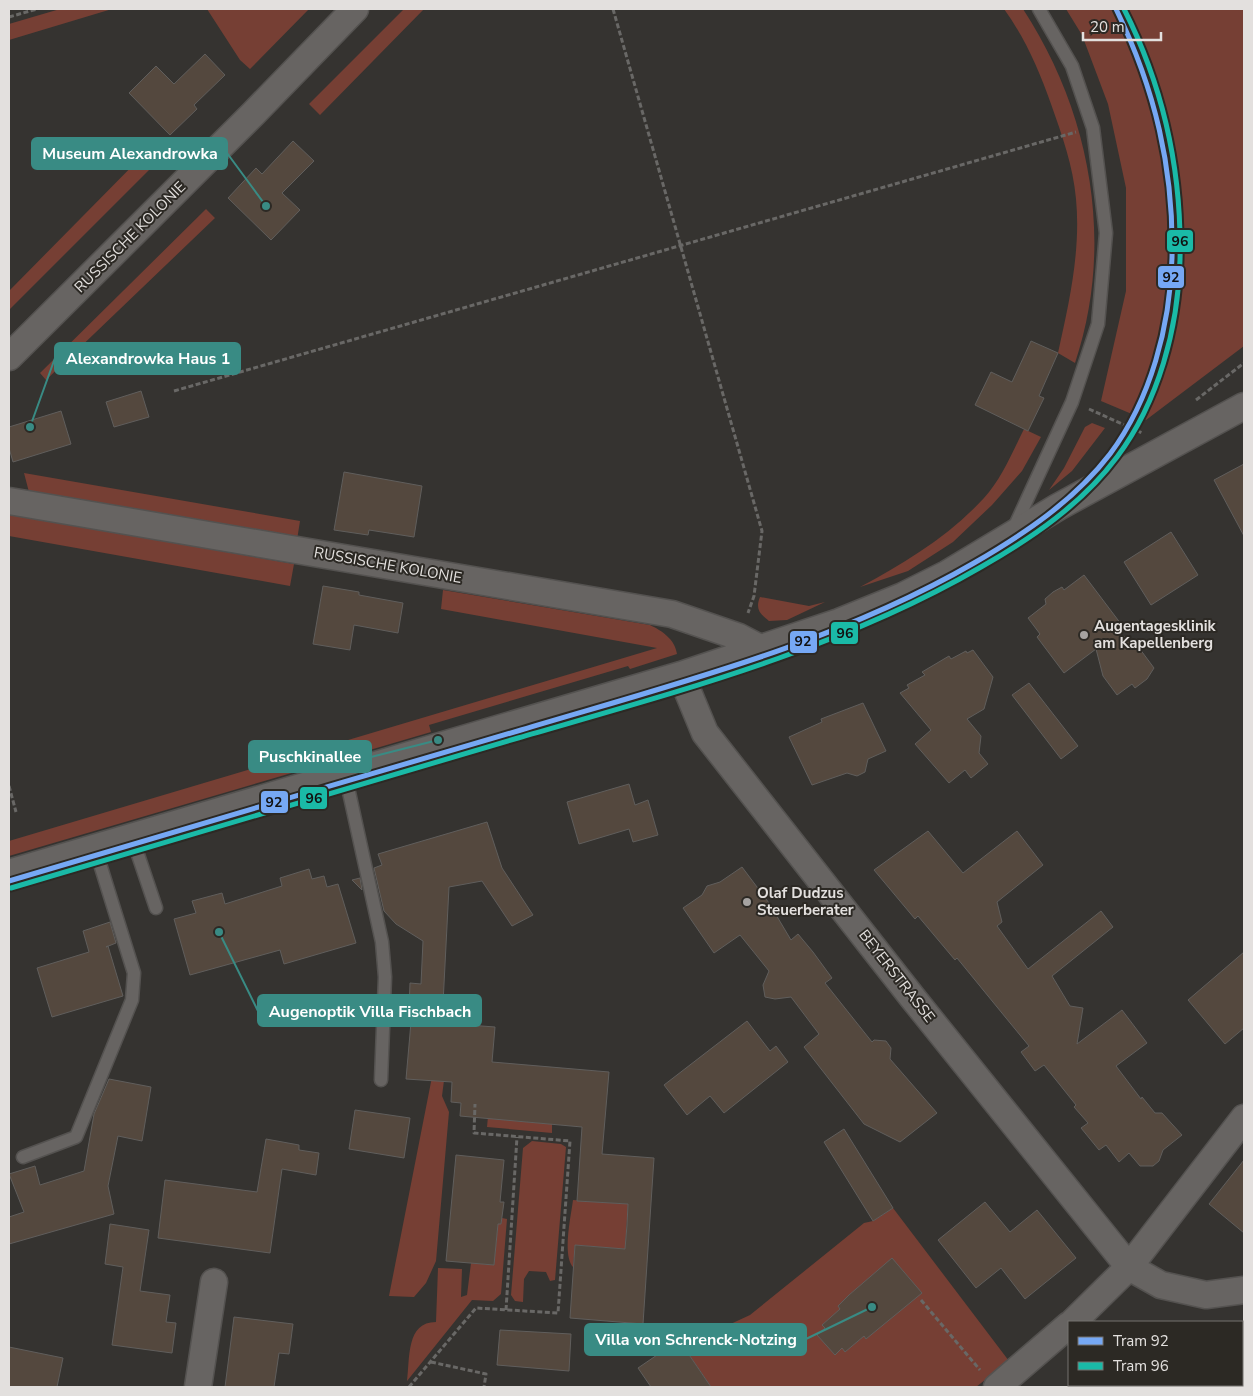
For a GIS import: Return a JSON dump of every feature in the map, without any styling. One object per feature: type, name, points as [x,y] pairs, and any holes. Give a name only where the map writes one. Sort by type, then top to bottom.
[{"type":"street","name":"RUSSISCHE KOLONIE","points":[[9,357],[355,9]]},
{"type":"street","points":[[9,873],[681,675],[750,643],[839,622],[903,596],[947,574],[1012,533],[1244,406]]},
{"type":"street","name":"RUSSISCHE KOLONIE","points":[[9,501],[672,614],[750,643]]},
{"type":"street","name":"BEYERSTRASSE","points":[[681,675],[705,732],[912,997],[1129,1267]]},
{"type":"street","points":[[1073,1321],[1129,1267],[1244,1118]]},
{"type":"street","points":[[1129,1267],[1161,1285],[1206,1295],[1244,1290]]},
{"type":"street","points":[[198,1387],[214,1282]]},
{"type":"street","points":[[989,1379],[1068,1326]]},
{"type":"lane","points":[[1012,533],[1072,402],[1098,324],[1106,232],[1093,128],[1072,66],[1039,9]]},
{"type":"lane","points":[[345,774],[382,942],[385,977],[381,1080]]},
{"type":"lane","points":[[132,837],[156,908]]},
{"type":"lane","points":[[23,1156],[76,1137],[132,1000],[134,973],[95,848]]},
{"type":"path","points":[[9,17],[37,9]]},
{"type":"path","points":[[613,9],[762,531],[750,643]]},
{"type":"path","points":[[174,391],[679,244],[1093,128]]},
{"type":"path","points":[[1072,402],[1147,435]]},
{"type":"path","points":[[9,786],[16,812]]},
{"type":"path","points":[[409,1387],[476,1308],[558,1313],[570,1141],[474,1132],[475,1104]]},
{"type":"path","points":[[506,1310],[518,1137]]},
{"type":"path","points":[[921,1300],[989,1379]]},
{"type":"path","points":[[431,1362],[486,1374],[484,1387]]},
{"type":"shaded area","points":[[60,9],[112,9],[9,40],[9,24]]},
{"type":"shaded area","points":[[207,9],[309,9],[250,69],[240,60]]},
{"type":"shaded area","points":[[404,9],[424,9],[320,115],[309,104]]},
{"type":"shaded area","points":[[1004,9],[1023,9],[1046,49],[1065,91],[1080,135],[1090,180],[1094,226],[1093,272],[1087,318],[1075,363],[1058,353],[1070,296],[1077,238],[1076,199],[1070,163],[1042,79],[1025,43]]},
{"type":"shaded area","points":[[1066,9],[1244,9],[1244,346],[1146,420],[1101,401],[1126,291],[1126,188],[1108,104],[1082,35]]},
{"type":"shaded area","points":[[153,145],[163,156],[9,310],[9,291]]},
{"type":"shaded area","points":[[206,209],[215,218],[46,380],[40,373]]},
{"type":"shaded area","points":[[1092,423],[1105,428],[1072,471],[1049,490],[1064,468],[1085,427]]},
{"type":"shaded area","points":[[1024,429],[1041,437],[1022,471],[992,505],[953,542],[908,571],[860,587],[926,548],[970,512],[996,483]]},
{"type":"shaded area","points":[[24,473],[300,521],[297,540],[30,496]]},
{"type":"shaded area","points":[[9,514],[294,564],[290,586],[9,536]]},
{"type":"shaded area","points":[[443,590],[650,625],[671,640],[677,654],[630,669],[628,666],[429,725],[431,732],[9,856],[9,841],[657,648],[441,609]]},
{"type":"shaded area","points":[[760,597],[809,606],[825,602],[787,620],[769,621],[759,611]]},
{"type":"shaded area","points":[[451,1026],[442,1096],[449,1112],[436,1261],[426,1283],[414,1297],[389,1296],[441,1031]]},
{"type":"shaded area","points":[[491,1084],[515,1121],[552,1124],[552,1133],[487,1127]]},
{"type":"shaded area","points":[[532,1141],[561,1144],[566,1147],[555,1280],[550,1281],[546,1272],[529,1271],[524,1279],[523,1302],[515,1301],[511,1295],[523,1148]]},
{"type":"shaded area","points":[[573,1200],[628,1204],[625,1249],[575,1245],[573,1267],[568,1254],[568,1245]]},
{"type":"shaded area","points":[[893,1208],[1009,1361],[976,1387],[711,1387],[683,1346],[750,1315],[864,1223],[873,1221]]},
{"type":"shaded area","points":[[502,1218],[507,1219],[501,1294],[493,1301],[472,1300],[407,1381],[411,1343],[414,1335],[419,1328],[436,1322],[438,1268],[462,1269],[461,1297],[467,1295],[471,1263],[494,1265],[498,1224],[501,1224]]},
{"type":"building","points":[[205,54],[225,75],[194,105],[197,109],[170,135],[129,93],[156,66],[174,84]]},
{"type":"building","points":[[293,141],[314,161],[282,193],[300,210],[271,240],[228,198],[256,168],[262,174]]},
{"type":"building","points":[[1031,341],[1058,353],[1039,396],[1044,398],[1028,431],[975,405],[991,372],[1012,382]]},
{"type":"building","points":[[141,391],[149,417],[114,427],[106,402]]},
{"type":"building","points":[[61,411],[71,444],[13,462],[9,448],[9,427]]},
{"type":"building","points":[[1244,464],[1244,536],[1214,480]]},
{"type":"building","points":[[344,472],[422,486],[414,537],[369,530],[368,535],[334,530]]},
{"type":"building","points":[[1171,532],[1198,575],[1151,605],[1124,562]]},
{"type":"building","name":"Augentagesklinik am Kapellenberg","points":[[1084,575],[1121,624],[1111,630],[1134,641],[1154,668],[1147,679],[1135,688],[1132,684],[1117,695],[1103,676],[1096,649],[1064,673],[1037,637],[1040,634],[1028,618],[1046,604],[1045,599],[1053,592],[1062,587],[1064,590]]},
{"type":"building","points":[[323,586],[359,592],[359,595],[403,603],[398,633],[354,625],[350,650],[313,644]]},
{"type":"building","points":[[973,650],[993,677],[984,709],[967,719],[981,736],[979,753],[988,764],[971,778],[965,770],[949,783],[915,744],[931,730],[900,693],[909,688],[907,685],[925,675],[922,672],[949,656],[951,659],[966,651],[967,653]]},
{"type":"building","points":[[1029,683],[1078,746],[1061,759],[1012,695]]},
{"type":"building","points":[[863,703],[886,751],[868,759],[865,772],[857,776],[847,773],[812,785],[789,737],[822,722],[821,719]]},
{"type":"building","points":[[629,784],[635,805],[648,800],[658,835],[633,842],[629,829],[579,844],[567,802]]},
{"type":"building","points":[[487,822],[502,868],[533,915],[512,926],[482,881],[449,887],[442,1023],[495,1027],[492,1062],[609,1072],[602,1154],[654,1158],[643,1324],[570,1318],[575,1245],[625,1249],[627,1225],[628,1204],[577,1201],[582,1127],[460,1116],[461,1103],[451,1102],[452,1082],[406,1079],[412,1011],[409,1010],[410,983],[421,984],[423,941],[396,924],[384,911],[374,868],[382,865],[378,854]]},
{"type":"building","points":[[928,831],[963,873],[1017,831],[1043,865],[997,902],[1002,922],[997,926],[1028,969],[1101,911],[1113,927],[1052,976],[1070,1006],[1083,1008],[1077,1044],[1122,1010],[1147,1043],[1116,1066],[1141,1099],[1142,1097],[1155,1113],[1162,1113],[1182,1135],[1163,1150],[1159,1161],[1153,1166],[1140,1166],[1129,1153],[1119,1162],[1106,1145],[1099,1150],[1081,1128],[1088,1123],[1074,1107],[1076,1105],[1044,1065],[1035,1071],[1021,1052],[1029,1046],[957,958],[955,960],[918,916],[915,919],[874,870]]},
{"type":"building","points":[[742,867],[769,903],[791,940],[798,934],[832,978],[825,983],[872,1042],[874,1040],[886,1041],[891,1048],[890,1059],[937,1113],[900,1142],[864,1124],[804,1047],[819,1034],[791,997],[775,999],[765,997],[763,985],[769,971],[740,935],[714,953],[683,908],[702,895],[707,886],[720,882]]},
{"type":"building","points":[[309,869],[312,879],[324,876],[327,887],[338,884],[356,943],[284,964],[280,950],[190,975],[174,919],[196,913],[192,901],[222,893],[225,904],[282,886],[280,878]]},
{"type":"building","points":[[360,878],[362,890],[352,880]]},
{"type":"building","points":[[110,922],[116,943],[108,946],[123,996],[52,1017],[37,968],[89,952],[83,931]]},
{"type":"building","points":[[1244,952],[1244,1028],[1225,1044],[1188,1000]]},
{"type":"building","points":[[747,1021],[770,1051],[776,1046],[788,1062],[724,1113],[710,1096],[687,1115],[664,1085]]},
{"type":"building","points":[[109,1079],[151,1087],[142,1141],[118,1136],[108,1186],[114,1214],[9,1244],[9,1217],[24,1212],[9,1174],[35,1166],[40,1185],[84,1171],[94,1114]]},
{"type":"building","points":[[355,1110],[410,1118],[404,1158],[349,1149]]},
{"type":"building","points":[[844,1129],[893,1208],[873,1221],[824,1142]]},
{"type":"building","points":[[266,1139],[299,1145],[299,1150],[319,1153],[316,1175],[282,1169],[270,1253],[158,1238],[165,1180],[257,1192]]},
{"type":"building","points":[[456,1155],[504,1160],[500,1202],[504,1202],[501,1224],[498,1224],[494,1265],[446,1261]]},
{"type":"building","points":[[1244,1160],[1244,1233],[1209,1204]]},
{"type":"building","points":[[985,1202],[1010,1232],[1037,1210],[1076,1258],[1025,1299],[1001,1268],[976,1288],[938,1240]]},
{"type":"building","points":[[110,1224],[149,1230],[140,1291],[170,1295],[166,1322],[176,1323],[172,1353],[112,1345],[123,1267],[105,1264]]},
{"type":"building","points":[[892,1258],[922,1293],[866,1339],[864,1336],[845,1352],[842,1348],[835,1355],[817,1335],[825,1328],[822,1325],[840,1309],[838,1306],[849,1295]]},
{"type":"building","points":[[234,1317],[293,1324],[289,1354],[279,1353],[274,1387],[225,1387]]},
{"type":"building","points":[[500,1330],[571,1334],[569,1371],[497,1365]]},
{"type":"building","points":[[679,1340],[711,1387],[651,1387],[638,1368]]},
{"type":"building","points":[[9,1347],[63,1358],[57,1387],[9,1387]]},
{"type":"tram line","name":"92","points":[[9,881],[753,660],[866,617],[921,592],[993,552],[1047,515],[1081,487],[1110,454],[1124,433],[1137,410],[1156,361],[1167,310],[1172,258],[1172,225],[1165,161],[1151,99],[1130,39],[1116,9]]},
{"type":"tram line","name":"96","points":[[11,888],[637,704],[755,666],[871,622],[927,596],[1000,556],[1055,519],[1103,474],[1132,435],[1155,388],[1164,363],[1175,312],[1180,260],[1180,227],[1174,162],[1168,131],[1150,69],[1124,9]]},
{"type":"place","name":"Museum Alexandrowka","points":[[266,206]]},
{"type":"place","name":"Alexandrowka Haus 1","points":[[30,427]]},
{"type":"place","name":"Augentagesklinik am Kapellenberg","points":[[1084,635]]},
{"type":"place","name":"Puschkinallee","points":[[438,740]]},
{"type":"place","name":"Olaf Dudzus Steuerberater","points":[[747,902]]},
{"type":"place","name":"Augenoptik Villa Fischbach","points":[[219,932]]},
{"type":"place","name":"Villa von Schrenck-Notzing","points":[[872,1307]]}]
